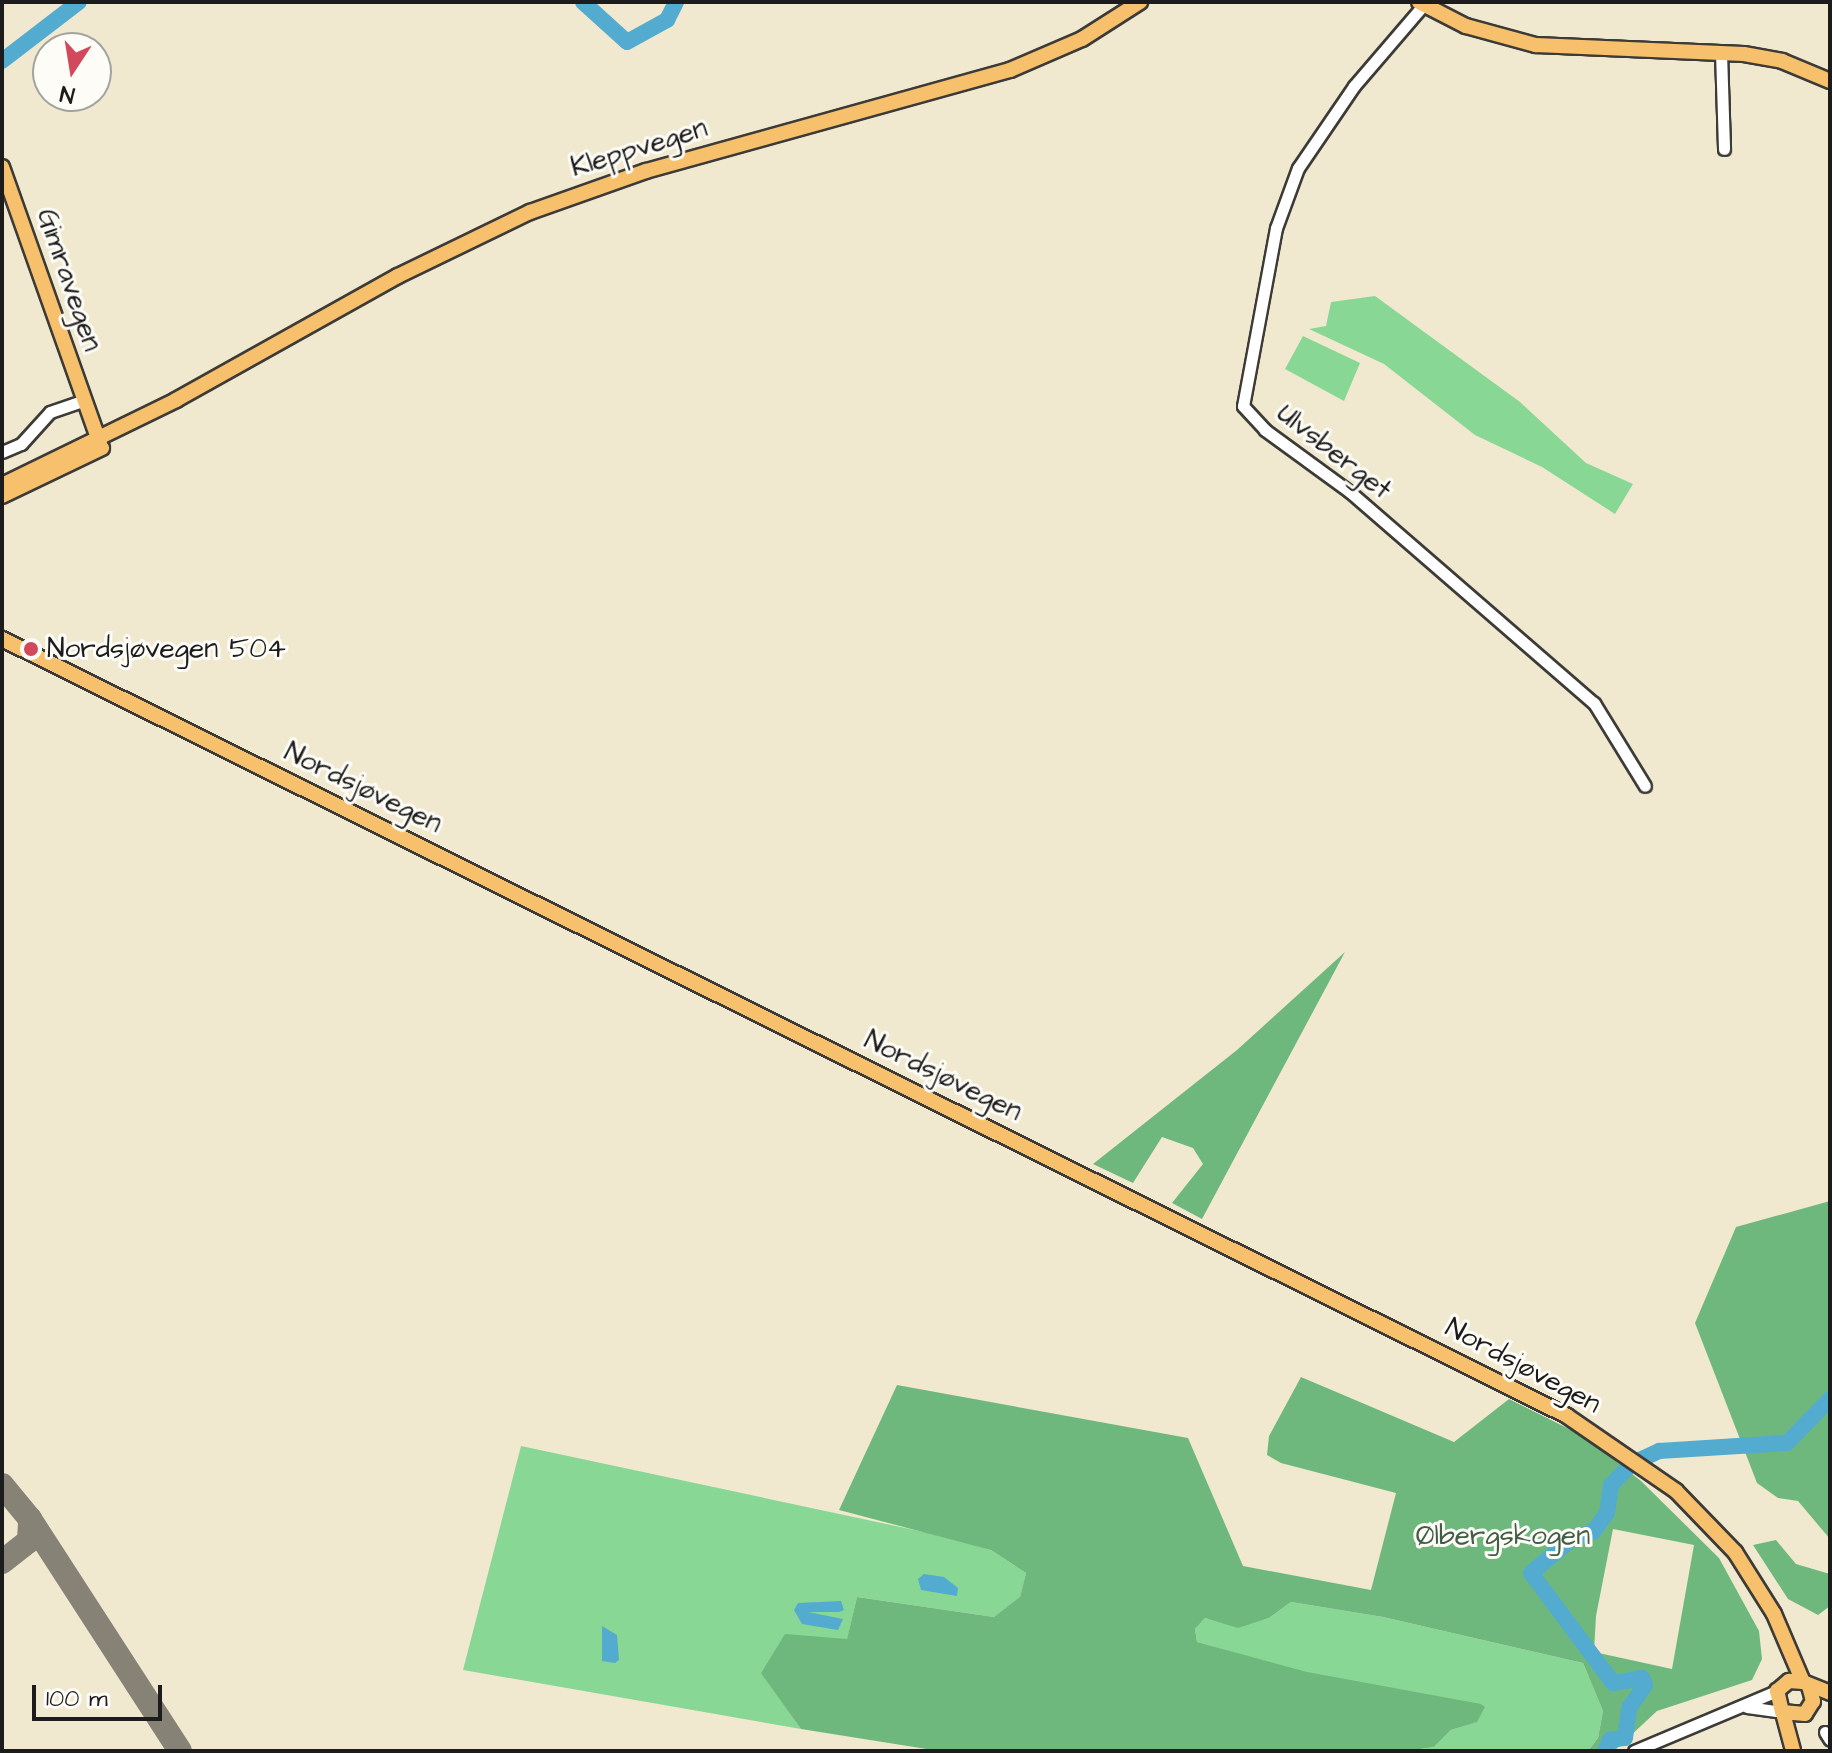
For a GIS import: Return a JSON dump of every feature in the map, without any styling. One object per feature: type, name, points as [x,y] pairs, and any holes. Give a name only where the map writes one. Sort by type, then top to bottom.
[{"type":"main road","name":"Kleppvegen","points":[[2,496],[398,276],[530,212],[633,175],[1010,70],[1082,39],[1140,2]]},
{"type":"main road","points":[[1423,3],[1466,26],[1536,45],[1721,52],[1782,61],[1830,81]]},
{"type":"main road","name":"Gimravegen","points":[[2,167],[97,443]]},
{"type":"main road","name":"Kleppvegen","points":[[2,485],[97,443]]},
{"type":"main road","name":"Nordsjøvegen","points":[[2,639],[1567,1416],[1636,1459],[1701,1515],[1765,1596],[1785,1649],[1806,1684]]},
{"type":"main road","points":[[1785,1649],[1778,1691],[1794,1751]]},
{"type":"main road","points":[[1778,1691],[1789,1681],[1830,1693]]},
{"type":"main road","points":[[1794,1751],[1808,1711],[1806,1684]]},
{"type":"main road","points":[[1782,1712],[1808,1711],[1830,1702]]},
{"type":"street","name":"Ulvsberget","points":[[1423,3],[1354,86],[1298,168],[1276,228],[1243,406],[1265,430],[1350,492],[1594,703],[1645,786]]},
{"type":"street","points":[[1721,52],[1724,149]]},
{"type":"street","points":[[2,452],[21,444],[50,412],[84,405]]},
{"type":"street","points":[[1634,1751],[1778,1691]]},
{"type":"street","points":[[1738,1707],[1782,1712]]},
{"type":"green space","points":[[1375,296],[1520,402],[1586,463],[1633,484],[1615,514],[1542,467],[1475,435],[1384,364],[1309,329],[1326,326],[1331,302]]},
{"type":"green space","points":[[1303,336],[1360,363],[1344,401],[1285,369]]},
{"type":"green space","points":[[1345,952],[1202,1219],[1172,1203],[1203,1164],[1193,1148],[1162,1137],[1133,1183],[1093,1164],[1237,1050]]},
{"type":"green space","points":[[1830,1201],[1830,1539],[1798,1501],[1778,1498],[1757,1483],[1695,1323],[1736,1227]]},
{"type":"green space","name":"Ølbergskogen","points":[[1301,1377],[1454,1442],[1509,1399],[1587,1438],[1641,1481],[1719,1558],[1759,1631],[1762,1659],[1752,1680],[1657,1711],[1614,1751],[1588,1751],[1598,1738],[1603,1711],[1583,1663],[1383,1617],[1291,1602],[1269,1618],[1238,1628],[1205,1618],[1195,1629],[1197,1642],[1307,1672],[1481,1704],[1485,1707],[1477,1722],[1451,1730],[1434,1747],[1407,1751],[939,1751],[801,1729],[761,1673],[785,1634],[847,1639],[857,1597],[994,1617],[1020,1597],[1026,1573],[991,1550],[839,1510],[897,1385],[1188,1438],[1243,1566],[1371,1590],[1396,1493],[1281,1463],[1267,1455],[1269,1436]],"holes":[[[1613,1529],[1694,1545],[1672,1669],[1594,1652],[1596,1616]]]},
{"type":"green space","points":[[521,1446],[952,1538],[991,1550],[1026,1573],[1020,1598],[994,1617],[857,1597],[847,1640],[762,1673],[801,1729],[463,1670]]},
{"type":"green space","points":[[1776,1540],[1796,1564],[1830,1574],[1830,1606],[1818,1615],[1788,1599],[1753,1545]]},
{"type":"green space","points":[[1291,1602],[1383,1617],[1583,1663],[1603,1711],[1598,1738],[1588,1751],[1407,1751],[1434,1747],[1451,1730],[1476,1722],[1197,1642],[1195,1629],[1205,1618],[1238,1627],[1269,1618]]},
{"type":"water","points":[[924,1574],[944,1577],[958,1588],[957,1596],[921,1590],[918,1579]]},
{"type":"water","points":[[841,1601],[844,1610],[839,1612],[808,1612],[843,1619],[838,1630],[802,1624],[794,1610],[798,1603]]},
{"type":"water","points":[[602,1626],[617,1635],[619,1660],[615,1663],[602,1661]]},
{"type":"waterway","points":[[2,61],[79,2]]},
{"type":"waterway","points":[[583,2],[627,42],[667,20],[676,2]]},
{"type":"waterway","points":[[1605,1751],[1610,1740],[1625,1738],[1629,1708],[1645,1685],[1642,1678],[1613,1683],[1531,1573],[1573,1538],[1593,1532],[1607,1513],[1611,1485],[1631,1464],[1659,1451],[1787,1443],[1830,1399]]},
{"type":"taxiway","points":[[2,1485],[30,1519],[180,1751]]},
{"type":"taxiway","points":[[2,1562],[29,1541],[30,1519]]},
{"type":"place","name":"Nordsjøvegen 504","points":[[31,649]]}]
